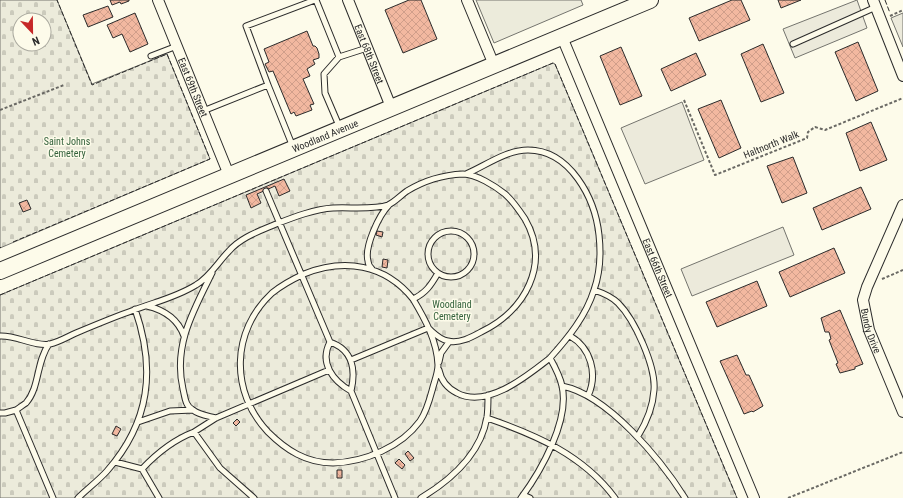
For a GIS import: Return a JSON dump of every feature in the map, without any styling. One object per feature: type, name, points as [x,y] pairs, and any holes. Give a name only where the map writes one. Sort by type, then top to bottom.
[{"type":"main road","name":"Woodland Avenue","points":[[0,271],[650,0]]},
{"type":"street","name":"East 69th Street","points":[[158,0],[229,175]]},
{"type":"street","name":"East 68th Street","points":[[348,0],[391,107]]},
{"type":"street","points":[[467,0],[494,65]]},
{"type":"street","points":[[875,3],[903,76]]},
{"type":"street","name":"East 66th Street","points":[[562,37],[754,498]]},
{"type":"street","name":"Bundy Drive","points":[[903,205],[867,287],[863,300],[869,330],[903,412]]},
{"type":"lane","points":[[294,148],[246,26],[315,0],[339,58]]},
{"type":"lane","points":[[793,44],[875,3]]},
{"type":"lane","points":[[151,56],[177,46]]},
{"type":"lane","points":[[340,129],[325,93],[324,74],[339,58],[367,48]]},
{"type":"lane","points":[[203,111],[268,85]]},
{"type":"lane","points":[[357,266],[363,264],[367,259],[374,230],[380,216],[389,205],[407,191],[433,179],[442,176],[466,174],[510,154],[528,150],[548,154],[560,160],[570,168],[581,184],[589,200],[599,235],[599,268],[594,290],[586,308],[570,336],[550,358],[520,380],[504,389],[488,395],[468,397],[455,393],[443,381],[438,367],[435,347],[428,328],[413,299],[400,284],[384,275],[357,266],[333,266],[318,270],[283,284],[271,294],[257,312],[245,334],[241,354],[240,373],[244,392],[259,422],[281,444],[300,457],[322,462],[337,463],[357,460],[376,454],[399,440],[420,421],[428,404],[438,367],[441,353],[449,342]]},
{"type":"lane","points":[[428,328],[439,337],[449,342],[459,341],[488,330],[506,317],[524,295],[533,276],[535,267],[535,253],[532,234],[515,204],[491,184],[466,174]]},
{"type":"lane","points":[[266,192],[330,342],[326,354],[329,370],[337,382],[351,391]]},
{"type":"lane","points":[[0,336],[8,336],[32,342],[49,344],[196,285],[204,280],[229,250],[237,243],[279,223],[316,211],[331,208],[360,208],[389,205]]},
{"type":"lane","points":[[456,231],[462,234],[472,245],[474,252],[474,260],[471,266],[460,276],[452,278],[438,273],[428,260],[430,244],[441,233],[456,231]]},
{"type":"lane","points":[[367,259],[372,270]]},
{"type":"lane","points":[[193,410],[185,400],[181,381],[180,361],[184,337],[189,320],[214,268]]},
{"type":"lane","points":[[413,299],[422,295],[430,287],[438,273]]},
{"type":"lane","points":[[594,290],[608,295],[618,303],[627,314],[642,343],[650,363],[654,378],[654,390],[650,412],[638,436]]},
{"type":"lane","points":[[146,306],[167,313],[178,325],[184,337]]},
{"type":"lane","points":[[78,498],[106,472],[114,462],[132,435],[143,406],[147,377],[147,358],[141,326],[135,309]]},
{"type":"lane","points":[[351,360],[428,328]]},
{"type":"lane","points":[[570,336],[581,344],[592,364],[593,380],[592,388],[588,396]]},
{"type":"lane","points":[[330,342],[338,345],[344,350],[351,360],[354,376],[351,391],[395,498]]},
{"type":"lane","points":[[0,413],[16,410],[26,402],[32,392],[43,352],[49,344]]},
{"type":"lane","points":[[530,498],[522,496],[551,445],[562,417],[564,404],[562,386],[550,358]]},
{"type":"lane","points":[[142,469],[167,446],[194,432],[216,418],[329,370]]},
{"type":"lane","points":[[562,386],[588,396],[605,408],[638,436],[668,472],[685,498]]},
{"type":"lane","points":[[421,498],[428,496],[457,472],[467,460],[482,433],[487,418],[488,395]]},
{"type":"lane","points":[[16,410],[53,498]]},
{"type":"lane","points":[[138,422],[170,411],[193,410],[216,418]]},
{"type":"lane","points":[[487,418],[527,433],[561,450],[580,462],[606,486],[615,498]]},
{"type":"lane","points":[[194,432],[220,468],[254,498]]},
{"type":"lane","points":[[114,462],[142,469],[159,498]]},
{"type":"path","points":[[890,16],[903,10]]},
{"type":"path","points":[[0,110],[64,85]]},
{"type":"path","name":"Haltnorth Walk","points":[[684,100],[715,175],[807,138],[808,132],[815,127],[825,130],[903,98]]},
{"type":"path","points":[[882,279],[903,270]]},
{"type":"path","points":[[788,498],[903,452]]},
{"type":"green space","name":"Saint Johns Cemetery","points":[[0,0],[57,0],[92,84],[167,54],[210,159],[0,248]]},
{"type":"green space","points":[[476,0],[581,0],[583,5],[494,43]]},
{"type":"green space","name":"Woodland Cemetery","points":[[553,63],[555,64],[737,498],[0,498],[0,295]]},
{"type":"shaded area","points":[[857,0],[867,28],[795,58],[783,29]]},
{"type":"shaded area","points":[[903,13],[903,47],[891,18]]},
{"type":"shaded area","points":[[682,102],[704,160],[645,184],[621,128]]},
{"type":"shaded area","points":[[783,227],[794,255],[692,296],[681,269]]},
{"type":"building","points":[[110,0],[129,0],[129,1],[112,5]]},
{"type":"building","points":[[409,0],[421,0],[437,39],[403,53],[385,10]]},
{"type":"building","points":[[732,0],[741,0],[750,20],[699,41],[689,18]]},
{"type":"building","points":[[778,0],[801,0],[781,8]]},
{"type":"building","points":[[108,6],[113,17],[88,27],[83,15]]},
{"type":"building","points":[[135,13],[148,44],[130,52],[122,34],[113,38],[107,25]]},
{"type":"building","points":[[307,31],[313,46],[317,48],[319,54],[319,58],[313,60],[315,64],[307,69],[310,76],[303,79],[314,104],[310,105],[312,110],[296,116],[294,112],[291,114],[273,71],[269,72],[265,64],[269,62],[264,49]]},
{"type":"building","points":[[858,42],[878,91],[856,101],[835,52]]},
{"type":"building","points":[[763,44],[784,93],[761,102],[741,54]]},
{"type":"building","points":[[621,47],[642,96],[620,105],[600,56]]},
{"type":"building","points":[[696,53],[706,75],[671,91],[661,69]]},
{"type":"building","points":[[721,100],[741,148],[719,158],[698,109]]},
{"type":"building","points":[[871,122],[887,160],[860,171],[846,133]]},
{"type":"building","points":[[793,157],[807,193],[782,203],[767,166]]},
{"type":"building","points":[[284,179],[290,191],[279,196],[275,186],[257,194],[261,203],[251,208],[246,195]]},
{"type":"building","points":[[861,187],[871,209],[822,230],[813,208]]},
{"type":"building","points":[[27,200],[31,209],[23,212],[19,203]]},
{"type":"building","points":[[377,231],[383,232],[382,237],[376,235]]},
{"type":"building","points":[[834,248],[845,273],[790,297],[779,272]]},
{"type":"building","points":[[383,259],[388,260],[387,268],[382,267]]},
{"type":"building","points":[[757,281],[767,306],[717,327],[706,302]]},
{"type":"building","points":[[840,310],[863,364],[855,367],[855,369],[840,373],[836,364],[838,363],[829,340],[831,339],[829,332],[825,332],[821,318]]},
{"type":"building","points":[[737,355],[746,375],[749,375],[763,406],[753,412],[744,414],[720,361]]},
{"type":"building","points":[[237,419],[240,422],[236,426],[233,423]]},
{"type":"building","points":[[116,426],[121,429],[117,436],[112,434]]},
{"type":"building","points":[[408,451],[414,458],[410,461],[405,454]]},
{"type":"building","points":[[399,459],[405,465],[402,469],[395,463]]},
{"type":"building","points":[[337,470],[342,470],[342,478],[337,478]]},
{"type":"fence","points":[[13,242],[210,159],[167,54],[92,85],[57,0]]},
{"type":"fence","points":[[885,0],[890,13]]},
{"type":"fence","points":[[0,295],[553,63],[555,64],[737,498]]}]
